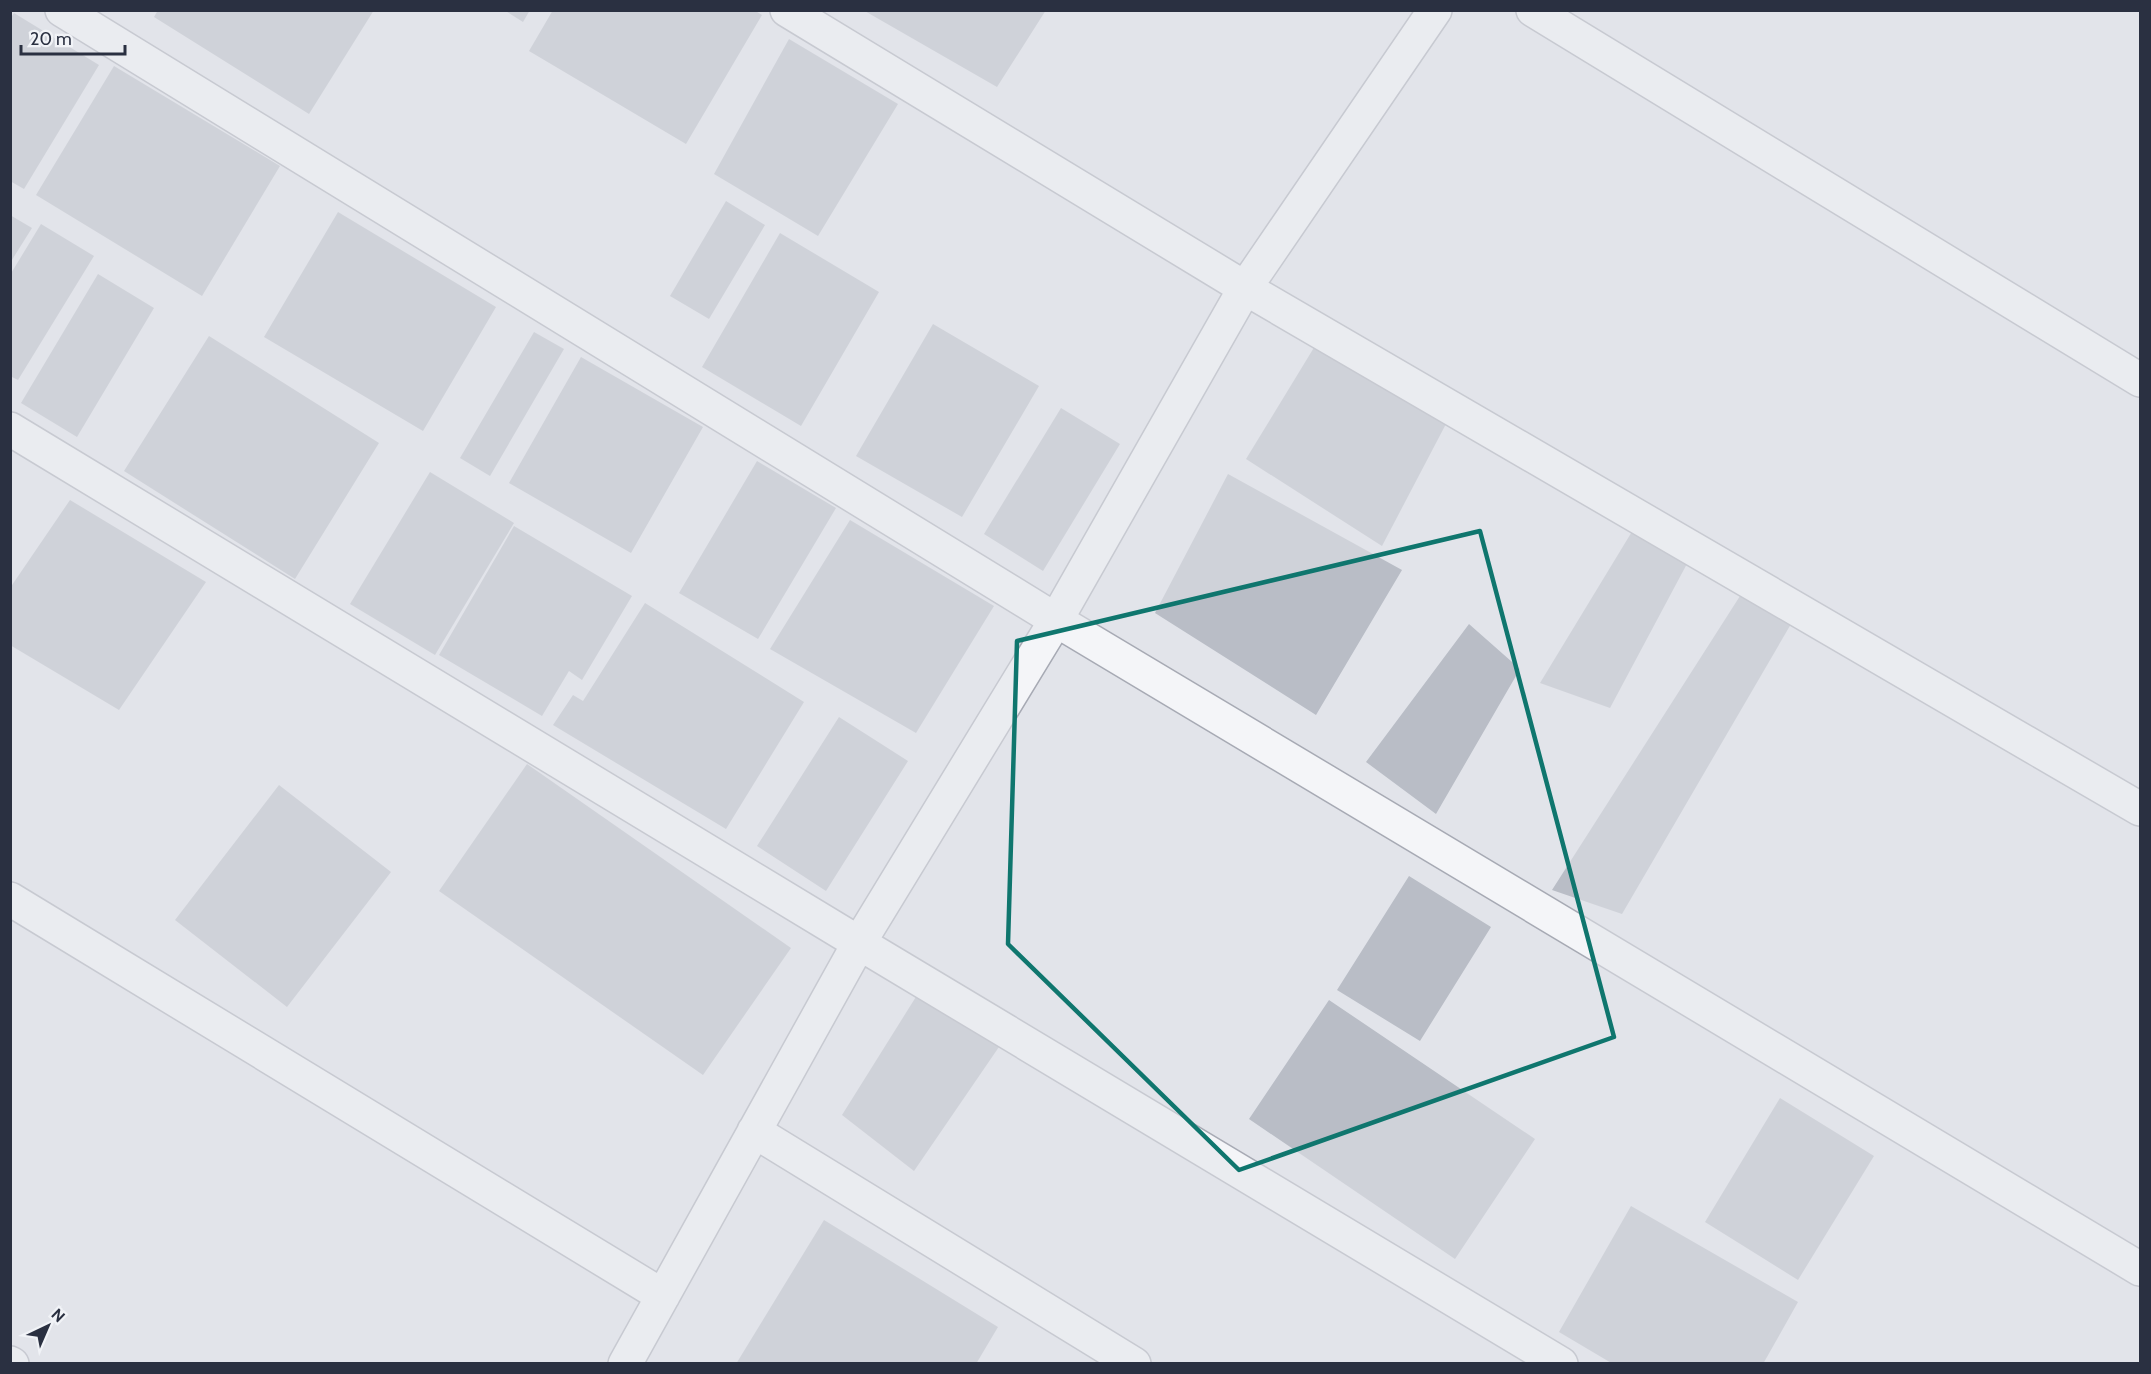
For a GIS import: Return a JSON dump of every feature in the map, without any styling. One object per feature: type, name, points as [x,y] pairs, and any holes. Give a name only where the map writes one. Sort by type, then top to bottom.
[{"type":"street","points":[[62,10],[1056,620],[2140,1269]]},
{"type":"street","points":[[787,10],[1245,288],[2140,809]]},
{"type":"street","points":[[625,1364],[859,943],[1056,620],[1245,288],[1435,10]]},
{"type":"street","points":[[1533,10],[2140,380]]},
{"type":"street","points":[[10,429],[1560,1364]]},
{"type":"street","points":[[10,899],[663,1296]]},
{"type":"street","points":[[754,1131],[1134,1364]]},
{"type":"highlighted area","points":[[1480,531],[1614,1037],[1239,1170],[1008,944],[1017,641]]},
{"type":"building","points":[[158,10],[374,10],[309,114],[154,17]]},
{"type":"building","points":[[504,10],[530,10],[523,22]]},
{"type":"building","points":[[553,10],[754,10],[762,15],[686,144],[529,51]]},
{"type":"building","points":[[863,10],[1046,10],[997,87]]},
{"type":"building","points":[[14,13],[99,65],[24,189],[10,181],[10,19]]},
{"type":"building","points":[[789,39],[898,104],[818,236],[714,174]]},
{"type":"building","points":[[114,66],[280,166],[202,296],[36,195]]},
{"type":"building","points":[[726,201],[765,225],[709,319],[670,296]]},
{"type":"building","points":[[338,212],[496,307],[423,431],[264,337]]},
{"type":"building","points":[[10,215],[32,228],[10,263]]},
{"type":"building","points":[[41,224],[94,256],[18,380],[10,376],[10,275]]},
{"type":"building","points":[[780,233],[879,292],[801,426],[702,367]]},
{"type":"building","points":[[98,274],[154,308],[77,437],[21,403]]},
{"type":"building","points":[[933,324],[1039,386],[962,517],[856,456]]},
{"type":"building","points":[[534,332],[564,349],[490,476],[460,458]]},
{"type":"building","points":[[209,336],[379,443],[295,579],[124,471]]},
{"type":"building","points":[[1318,341],[1447,422],[1382,546],[1246,459]]},
{"type":"building","points":[[581,357],[703,427],[631,553],[509,483]]},
{"type":"building","points":[[1061,408],[1120,444],[1043,571],[984,534]]},
{"type":"building","points":[[757,461],[836,508],[758,639],[679,593]]},
{"type":"building","points":[[430,472],[514,523],[435,655],[350,604]]},
{"type":"building","points":[[1228,474],[1402,570],[1316,715],[1155,613]]},
{"type":"building","points":[[70,500],[206,582],[119,710],[10,645],[10,588]]},
{"type":"building","points":[[850,520],[994,606],[916,733],[770,649]]},
{"type":"building","points":[[1636,525],[1689,560],[1610,708],[1540,683]]},
{"type":"building","points":[[514,526],[632,596],[582,680],[569,671],[542,716],[439,655]]},
{"type":"building","points":[[1740,596],[1791,624],[1622,914],[1552,890]]},
{"type":"building","points":[[645,603],[804,702],[726,829],[553,725],[573,695],[583,701]]},
{"type":"building","points":[[1469,624],[1520,669],[1436,814],[1366,762]]},
{"type":"building","points":[[839,717],[908,761],[826,891],[757,846]]},
{"type":"building","points":[[527,764],[791,948],[703,1075],[439,891]]},
{"type":"building","points":[[279,785],[391,872],[287,1007],[175,920]]},
{"type":"building","points":[[1409,876],[1491,927],[1420,1041],[1337,990]]},
{"type":"building","points":[[929,976],[1014,1025],[914,1171],[842,1115]]},
{"type":"building","points":[[1329,1000],[1535,1139],[1455,1259],[1249,1119]]},
{"type":"building","points":[[1780,1098],[1874,1156],[1798,1280],[1705,1222]]},
{"type":"building","points":[[1631,1206],[1798,1302],[1763,1364],[1613,1364],[1559,1332]]},
{"type":"building","points":[[824,1220],[998,1327],[976,1364],[736,1364]]}]
